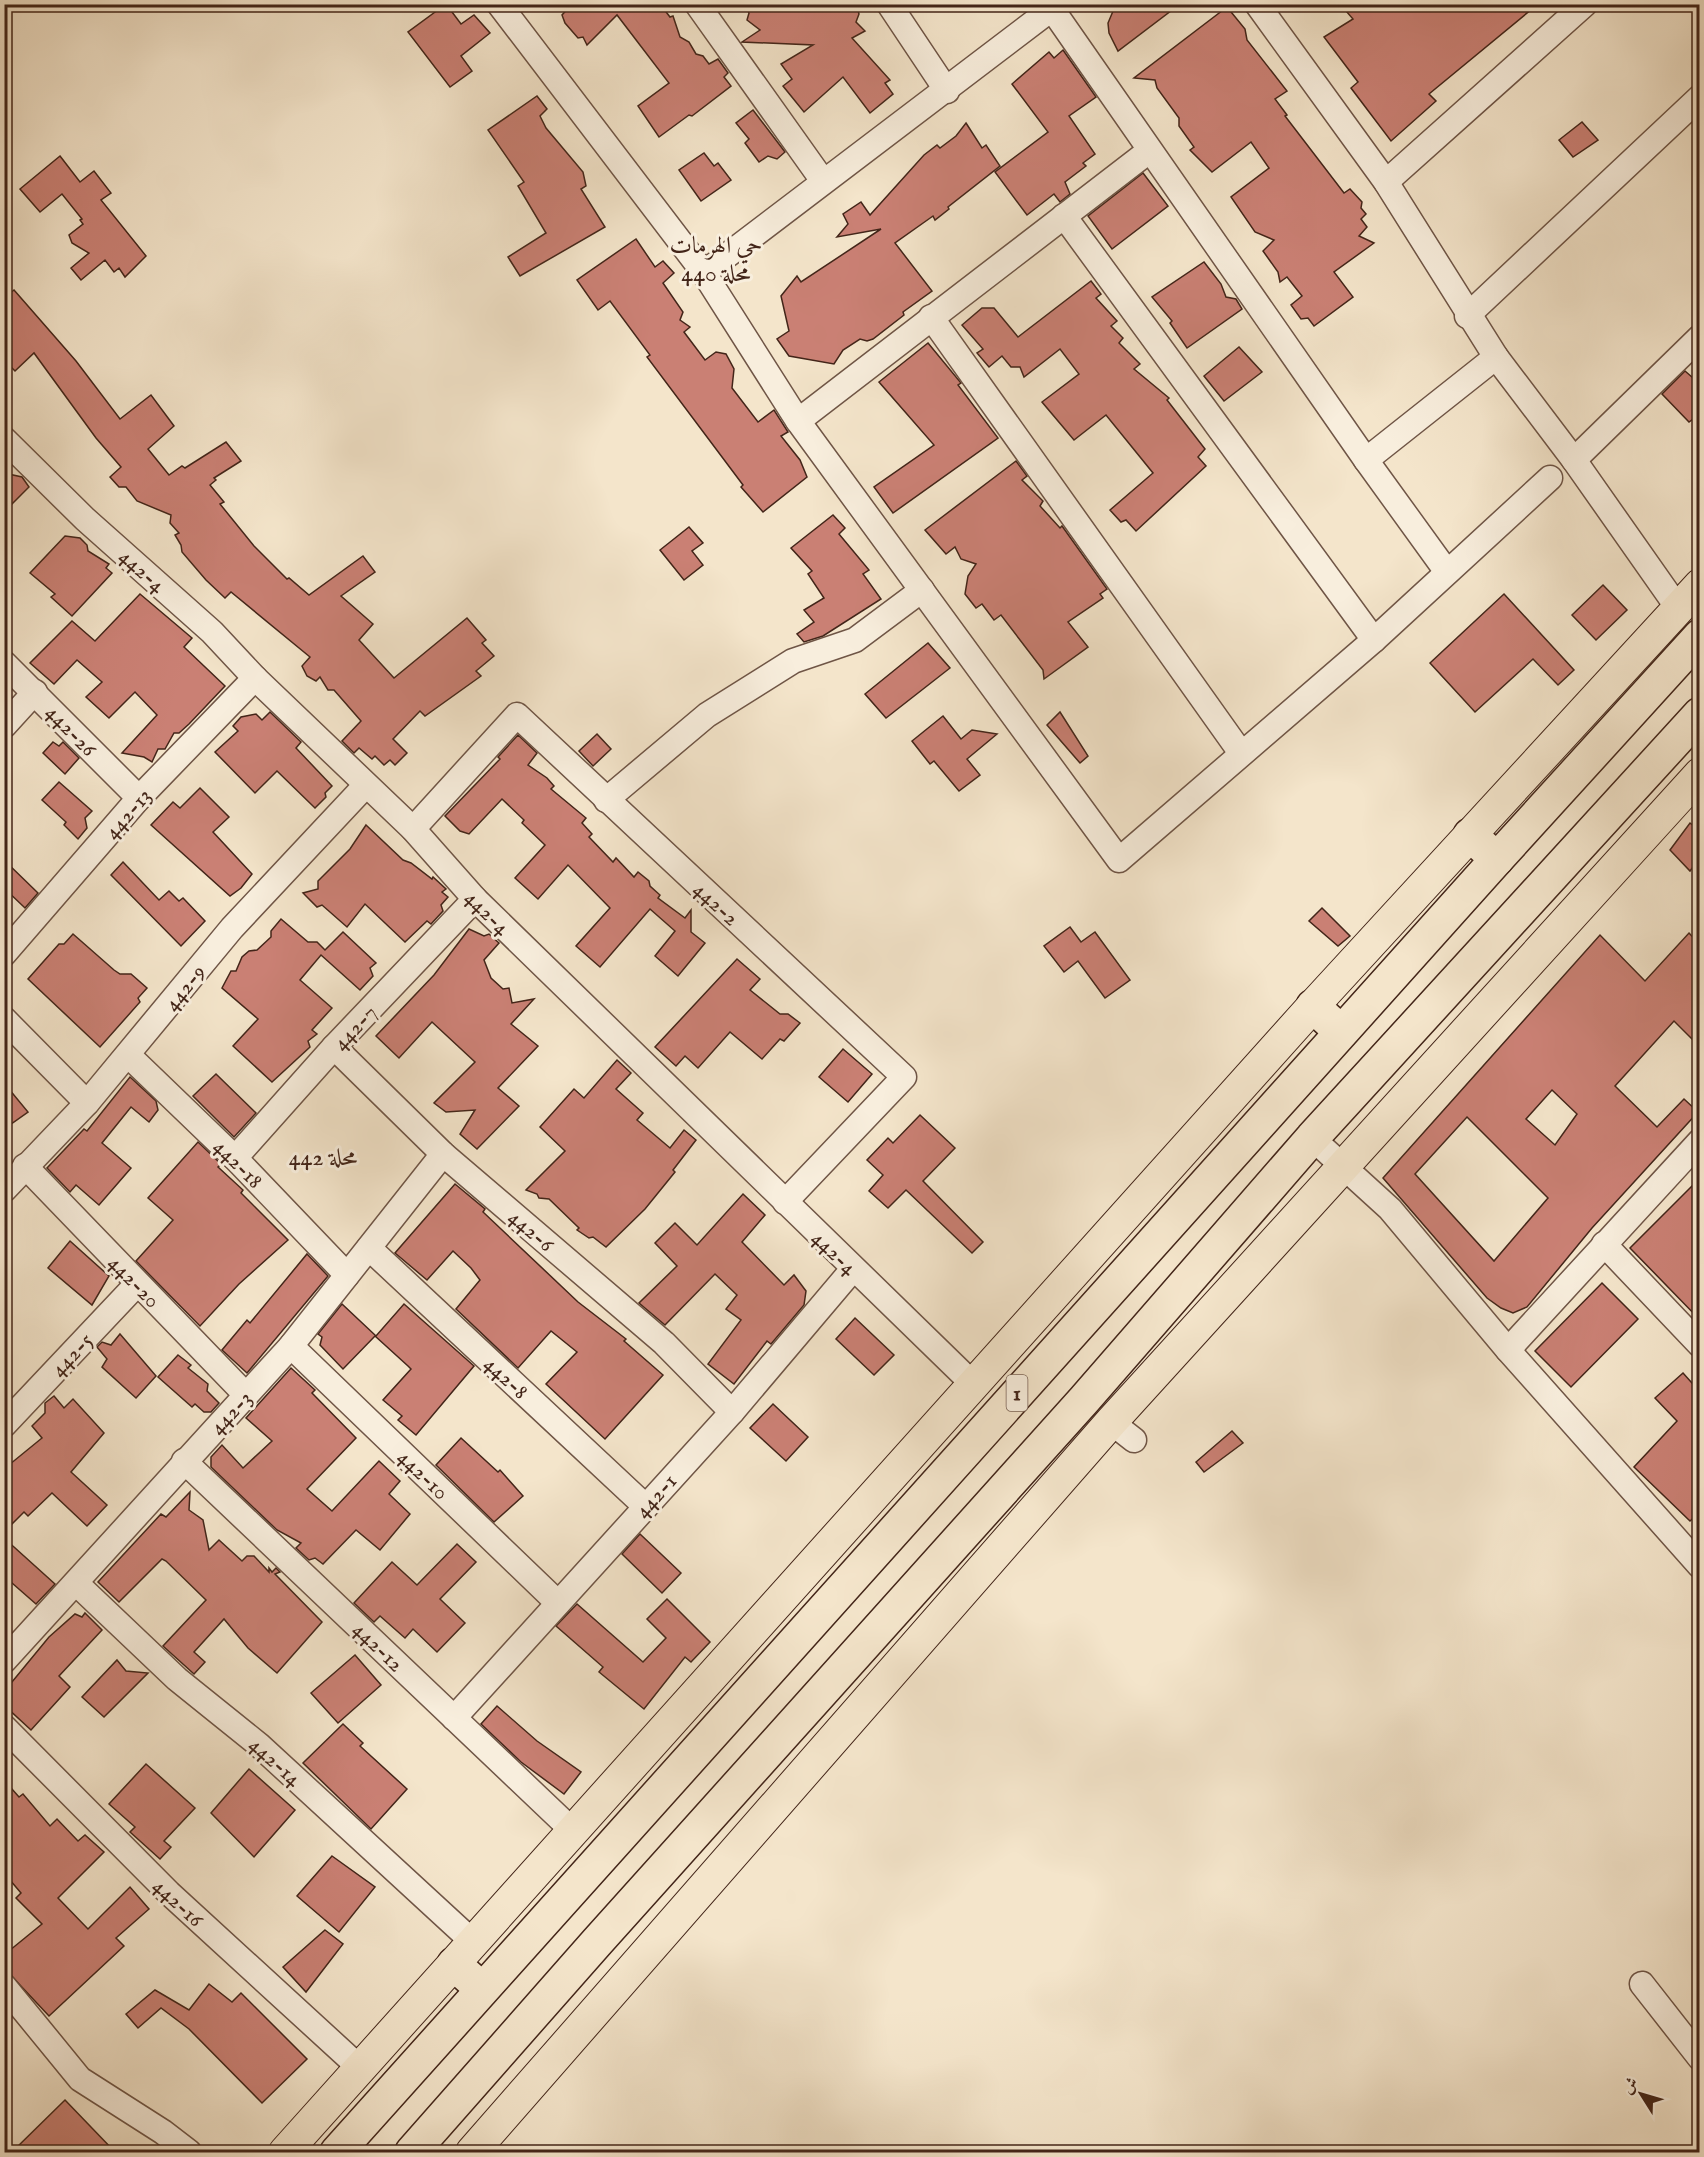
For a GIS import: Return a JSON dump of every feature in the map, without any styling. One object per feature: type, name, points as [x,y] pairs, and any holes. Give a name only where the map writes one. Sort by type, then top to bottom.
[{"type":"highway","name":"1","points":[[337,2152],[1341,1032],[1700,636]]},
{"type":"highway","points":[[412,2152],[589,1951],[1076,1409],[1312,1138],[1700,714]]},
{"type":"highway","points":[[1470,835],[1497,859]]},
{"type":"highway","points":[[1313,1006],[1341,1032]]},
{"type":"highway","points":[[463,1953],[482,1989]]},
{"type":"main road","points":[[285,2152],[1313,1006],[1700,585]]},
{"type":"main road","points":[[472,2152],[1122,1431],[1344,1165],[1700,774]]},
{"type":"street","points":[[499,4],[704,273],[798,421],[1119,860],[1374,640],[1550,478]]},
{"type":"street","points":[[696,4],[823,181]]},
{"type":"street","points":[[889,4],[947,91]]},
{"type":"street","points":[[1386,182],[1585,4]]},
{"type":"street","points":[[1261,6],[1386,182],[1467,316],[1574,460],[1678,608]]},
{"type":"street","points":[[704,273],[1055,7],[1149,151],[1447,572]]},
{"type":"street","points":[[1467,316],[1700,98]]},
{"type":"street","points":[[798,421],[1149,151]]},
{"type":"street","points":[[1064,216],[1374,640]]},
{"type":"street","points":[[931,317],[1241,753]]},
{"type":"street","points":[[1574,460],[1700,336]]},
{"type":"street","points":[[1366,460],[1496,357]]},
{"type":"street","name":"442-4","points":[[4,439],[85,519],[212,632],[255,678],[413,829],[475,899],[973,1384]]},
{"type":"street","points":[[606,801],[707,715],[793,661],[855,640],[922,590]]},
{"type":"street","name":"442-26","points":[[4,663],[139,798]]},
{"type":"street","name":"442-13","points":[[4,954],[139,798],[255,678]]},
{"type":"street","points":[[4,726],[35,692]]},
{"type":"street","name":"442-2","points":[[413,829],[517,715],[606,801],[904,1077],[785,1202]]},
{"type":"street","name":"442-9","points":[[4,1190],[87,1103],[232,928],[366,785]]},
{"type":"street","name":"442-7","points":[[235,1158],[334,1047],[475,899]]},
{"type":"street","points":[[4,1019],[87,1103]]},
{"type":"street","name":"442-6","points":[[334,1047],[443,1154],[664,1344],[732,1412]]},
{"type":"street","name":"442-18","points":[[128,1055],[235,1158],[347,1275]]},
{"type":"street","points":[[1312,1138],[1390,1209],[1508,1350],[1700,1566]]},
{"type":"street","points":[[1508,1350],[1700,1141]]},
{"type":"street","name":"442-3","points":[[4,1660],[77,1584],[184,1461],[291,1346],[443,1154]]},
{"type":"street","name":"442-20","points":[[25,1166],[246,1395]]},
{"type":"street","points":[[1604,1244],[1700,1345]]},
{"type":"street","name":"442-8","points":[[369,1248],[645,1506]]},
{"type":"street","name":"442-1","points":[[454,1718],[732,1412],[853,1269]]},
{"type":"street","name":"442-5","points":[[4,1425],[137,1284]]},
{"type":"street","name":"442-10","points":[[291,1346],[558,1603]]},
{"type":"street","name":"442-12","points":[[184,1461],[573,1831]]},
{"type":"street","name":"442-14","points":[[77,1584],[177,1679],[259,1745],[463,1953]]},
{"type":"street","name":"442-16","points":[[4,1727],[169,1893],[360,2068]]},
{"type":"street","points":[[1642,1984],[1700,2058]]},
{"type":"street","points":[[4,1986],[80,2079],[163,2132],[189,2152]]},
{"type":"building","points":[[446,4],[461,24],[474,15],[490,33],[461,56],[472,71],[450,87],[408,32]]},
{"type":"building","points":[[572,4],[660,4],[670,17],[673,16],[680,37],[689,42],[696,54],[703,56],[709,64],[718,59],[728,73],[724,77],[731,86],[692,116],[689,115],[659,137],[638,106],[669,83],[617,15],[587,45],[583,37],[578,38],[565,23],[562,15]]},
{"type":"building","points":[[744,4],[856,4],[859,14],[856,22],[865,31],[852,38],[890,80],[885,83],[893,94],[870,113],[843,77],[804,112],[783,86],[792,79],[781,64],[813,45],[742,42],[760,30],[747,20],[749,13]]},
{"type":"building","points":[[1116,4],[1180,4],[1118,51],[1109,33],[1108,23]]},
{"type":"building","points":[[1340,4],[1538,4],[1429,94],[1436,101],[1391,141],[1351,88],[1358,82],[1324,37],[1353,19]]},
{"type":"building","points":[[1227,7],[1245,29],[1247,40],[1287,91],[1275,99],[1287,115],[1285,116],[1344,193],[1350,189],[1362,202],[1361,208],[1366,214],[1361,219],[1367,227],[1359,236],[1374,243],[1334,272],[1353,297],[1314,326],[1308,318],[1301,319],[1291,305],[1302,296],[1287,277],[1280,282],[1278,272],[1263,251],[1274,240],[1255,232],[1231,197],[1269,168],[1251,142],[1212,172],[1190,150],[1194,147],[1179,126],[1179,118],[1157,88],[1155,80],[1134,78]]},
{"type":"building","points":[[1063,50],[1096,97],[1069,116],[1095,154],[1083,163],[1086,166],[1065,182],[1070,194],[1060,202],[1054,194],[1027,215],[995,172],[1048,132],[1012,84],[1049,52],[1054,58]]},
{"type":"building","points":[[537,96],[547,109],[540,116],[546,128],[583,172],[586,186],[581,189],[605,227],[520,276],[508,257],[546,233],[518,186],[524,182],[488,130]]},
{"type":"building","points":[[753,110],[785,152],[777,159],[768,156],[759,162],[745,143],[749,139],[736,123]]},
{"type":"building","points":[[1582,122],[1598,140],[1573,157],[1559,140]]},
{"type":"building","points":[[966,123],[982,148],[986,145],[1000,166],[935,220],[933,216],[895,243],[932,291],[903,312],[904,315],[873,339],[867,341],[860,339],[843,350],[834,364],[789,356],[777,339],[789,331],[781,296],[797,276],[801,282],[881,229],[837,237],[848,224],[843,214],[861,202],[870,215],[924,155],[937,145],[940,148],[956,136]]},
{"type":"building","points":[[704,153],[714,166],[718,163],[731,180],[701,201],[679,170]]},
{"type":"building","points":[[60,156],[80,182],[94,171],[111,193],[101,200],[146,256],[125,277],[119,268],[114,272],[105,260],[81,280],[71,268],[89,253],[72,243],[69,235],[83,224],[80,220],[82,219],[62,194],[40,212],[20,189]]},
{"type":"building","points":[[1143,173],[1168,206],[1112,249],[1088,216]]},
{"type":"building","points":[[636,239],[655,267],[663,261],[674,273],[663,283],[683,312],[680,320],[690,327],[684,332],[705,360],[716,352],[726,354],[734,369],[732,388],[758,422],[774,410],[788,432],[781,436],[800,460],[807,477],[763,512],[741,487],[743,485],[647,357],[650,355],[610,301],[598,310],[577,280]]},
{"type":"building","points":[[1204,262],[1221,284],[1226,297],[1236,299],[1242,309],[1187,348],[1170,323],[1172,321],[1152,297]]},
{"type":"building","points":[[1091,281],[1101,294],[1096,298],[1117,321],[1111,326],[1123,338],[1119,343],[1140,364],[1134,369],[1169,398],[1167,400],[1205,449],[1198,457],[1206,466],[1136,531],[1126,520],[1121,522],[1110,510],[1153,473],[1106,415],[1074,440],[1042,402],[1079,374],[1060,349],[1024,377],[1020,367],[1011,367],[1002,356],[989,367],[977,353],[983,349],[962,325],[982,308],[994,308],[1018,337]]},
{"type":"building","points":[[14,290],[76,361],[120,419],[151,395],[174,426],[148,449],[169,475],[182,466],[185,468],[226,442],[241,461],[214,478],[216,480],[210,485],[224,502],[220,504],[254,546],[287,579],[289,578],[309,595],[363,556],[375,572],[341,596],[373,624],[359,640],[394,678],[467,618],[486,640],[482,643],[494,656],[476,671],[481,676],[425,716],[420,711],[393,739],[407,753],[395,765],[390,760],[384,765],[375,756],[372,759],[359,748],[354,753],[342,741],[361,721],[334,690],[328,690],[320,677],[316,681],[307,676],[302,666],[310,657],[231,592],[225,598],[182,552],[175,535],[179,533],[170,523],[171,515],[137,501],[126,487],[119,487],[110,477],[121,467],[96,438],[34,353],[15,371],[4,360],[4,298]]},
{"type":"building","points":[[928,343],[961,383],[958,385],[998,438],[893,513],[874,487],[934,445],[879,382]]},
{"type":"building","points":[[1239,347],[1262,372],[1224,401],[1204,376]]},
{"type":"building","points":[[1685,371],[1700,384],[1700,414],[1689,422],[1662,394]]},
{"type":"building","points":[[1016,461],[1027,476],[1022,480],[1043,501],[1040,506],[1060,528],[1062,526],[1107,589],[1100,594],[1103,598],[1068,622],[1088,647],[1044,679],[1043,670],[1001,615],[994,620],[982,604],[976,608],[965,594],[968,576],[976,564],[961,559],[955,547],[946,554],[925,530]]},
{"type":"building","points":[[4,473],[22,477],[29,487],[4,512]]},
{"type":"building","points":[[833,515],[845,528],[839,534],[869,570],[863,574],[881,599],[823,636],[804,642],[797,634],[814,622],[804,610],[824,598],[808,574],[812,571],[791,548]]},
{"type":"building","points":[[689,527],[703,543],[692,551],[703,565],[684,580],[660,550]]},
{"type":"building","points":[[65,536],[80,538],[87,545],[88,551],[109,564],[106,568],[112,573],[72,616],[51,597],[55,594],[30,573]]},
{"type":"building","points":[[1603,585],[1627,610],[1596,640],[1572,615]]},
{"type":"building","points":[[140,594],[192,638],[184,647],[225,686],[189,724],[179,733],[174,733],[165,749],[158,749],[152,762],[144,757],[122,753],[157,715],[135,692],[109,718],[86,697],[102,682],[77,660],[54,684],[30,663],[72,621],[95,641]]},
{"type":"building","points":[[1504,594],[1574,670],[1558,685],[1533,659],[1475,712],[1430,663]]},
{"type":"building","points":[[928,643],[950,668],[886,718],[865,694]]},
{"type":"building","points":[[270,712],[301,742],[296,748],[332,786],[325,793],[326,797],[315,808],[277,771],[255,793],[215,752],[238,731],[233,726],[241,717],[256,714],[262,720]]},
{"type":"building","points":[[1060,712],[1088,756],[1080,763],[1047,725]]},
{"type":"building","points":[[943,716],[961,739],[972,730],[997,734],[967,759],[980,775],[959,791],[934,761],[930,764],[912,741]]},
{"type":"building","points":[[597,734],[611,749],[593,766],[579,751]]},
{"type":"building","points":[[518,735],[537,753],[528,765],[547,778],[554,786],[551,789],[586,818],[582,823],[592,834],[589,837],[613,862],[616,858],[634,877],[638,872],[660,895],[658,898],[685,918],[691,910],[691,932],[705,943],[678,976],[655,956],[675,931],[650,909],[600,967],[576,946],[610,908],[568,865],[538,899],[515,878],[545,845],[502,799],[469,834],[460,831],[445,816],[500,759],[498,757]]},
{"type":"building","points":[[53,742],[59,746],[63,742],[79,758],[65,774],[43,753]]},
{"type":"building","points":[[59,782],[92,811],[85,818],[87,828],[78,839],[64,825],[66,822],[42,800]]},
{"type":"building","points":[[200,788],[229,817],[213,832],[252,874],[241,888],[230,896],[151,825],[173,802],[180,808]]},
{"type":"building","points":[[1690,823],[1700,831],[1700,858],[1690,871],[1670,850]]},
{"type":"building","points":[[366,825],[403,860],[411,863],[432,879],[433,877],[446,889],[442,892],[448,897],[441,905],[443,911],[431,924],[427,921],[405,942],[365,904],[347,927],[322,905],[317,907],[303,893],[318,889],[318,881],[350,849]]},
{"type":"building","points":[[4,860],[38,893],[25,908],[4,888]]},
{"type":"building","points":[[123,862],[159,900],[169,891],[179,901],[183,898],[205,921],[181,946],[111,875]]},
{"type":"building","points":[[1322,908],[1350,936],[1338,946],[1309,921]]},
{"type":"building","points":[[281,919],[308,942],[317,942],[325,950],[343,932],[376,963],[370,968],[373,976],[360,990],[321,955],[300,980],[332,1008],[312,1030],[317,1034],[308,1041],[310,1047],[272,1082],[233,1046],[258,1019],[222,988],[231,971],[236,971],[242,957],[249,951],[257,950],[271,937],[271,931]]},
{"type":"building","points":[[1070,927],[1081,942],[1095,932],[1130,980],[1105,998],[1078,961],[1064,972],[1044,946]]},
{"type":"building","points":[[469,929],[484,936],[489,934],[499,943],[484,960],[491,978],[503,989],[509,988],[512,1003],[534,999],[511,1024],[538,1046],[498,1088],[519,1106],[477,1149],[460,1134],[475,1110],[446,1112],[434,1103],[475,1062],[432,1022],[399,1058],[376,1036],[434,975]]},
{"type":"building","points":[[1689,933],[1700,945],[1700,1047],[1674,1021],[1615,1086],[1657,1127],[1684,1099],[1698,1112],[1592,1228],[1527,1307],[1513,1313],[1501,1308],[1487,1298],[1383,1178],[1600,935],[1645,981]],"holes":[[[1552,1090],[1577,1114],[1555,1145],[1526,1119]],[[1467,1117],[1548,1198],[1494,1261],[1415,1174]]]},
{"type":"building","points":[[73,934],[114,970],[120,974],[131,974],[147,988],[138,998],[140,1002],[100,1047],[28,979],[59,944],[64,944]]},
{"type":"building","points":[[737,959],[760,979],[750,990],[780,1014],[788,1014],[800,1023],[784,1041],[780,1039],[762,1059],[730,1032],[698,1068],[685,1056],[676,1066],[655,1047]]},
{"type":"building","points":[[843,1049],[872,1074],[848,1102],[819,1077]]},
{"type":"building","points":[[617,1060],[631,1073],[616,1089],[643,1113],[637,1120],[670,1148],[684,1130],[696,1140],[673,1170],[675,1172],[645,1209],[606,1247],[593,1237],[589,1238],[577,1230],[579,1228],[549,1199],[539,1198],[537,1194],[526,1190],[565,1151],[540,1127],[574,1089],[584,1098]]},
{"type":"building","points":[[216,1074],[256,1113],[234,1137],[193,1096]]},
{"type":"building","points":[[130,1077],[156,1101],[158,1110],[149,1122],[131,1107],[102,1143],[131,1168],[99,1205],[76,1185],[70,1192],[47,1168],[84,1129],[87,1131]]},
{"type":"building","points":[[4,1083],[28,1112],[4,1129]]},
{"type":"building","points":[[920,1115],[955,1148],[923,1181],[983,1242],[972,1253],[906,1190],[888,1208],[869,1191],[883,1175],[867,1160],[888,1138],[893,1143]]},
{"type":"building","points":[[198,1142],[221,1164],[218,1167],[243,1190],[241,1193],[288,1240],[239,1284],[200,1326],[136,1261],[173,1220],[148,1198]]},
{"type":"building","points":[[1700,1178],[1700,1320],[1630,1248]]},
{"type":"building","points":[[455,1184],[485,1209],[483,1212],[578,1302],[626,1339],[624,1341],[663,1375],[605,1439],[546,1384],[577,1352],[551,1331],[518,1368],[456,1309],[480,1280],[453,1251],[427,1280],[395,1253]]},
{"type":"building","points":[[743,1194],[765,1215],[742,1242],[784,1285],[794,1275],[806,1291],[804,1305],[771,1344],[767,1341],[734,1384],[708,1364],[741,1320],[726,1309],[737,1295],[715,1274],[665,1325],[639,1303],[677,1266],[655,1243],[675,1223],[697,1245]]},
{"type":"building","points":[[70,1241],[109,1276],[92,1305],[48,1268]]},
{"type":"building","points":[[307,1254],[328,1276],[247,1373],[222,1350],[247,1320],[250,1323]]},
{"type":"building","points":[[1602,1283],[1638,1319],[1571,1387],[1535,1351]]},
{"type":"building","points":[[342,1304],[376,1336],[404,1304],[474,1366],[416,1435],[398,1420],[402,1416],[383,1400],[411,1369],[408,1366],[375,1336],[343,1369],[320,1345],[322,1337],[318,1334]]},
{"type":"building","points":[[855,1318],[894,1355],[874,1375],[836,1339]]},
{"type":"building","points":[[120,1334],[156,1376],[136,1398],[102,1367],[107,1359],[97,1347],[102,1342],[111,1345]]},
{"type":"building","points":[[178,1355],[191,1365],[188,1368],[208,1384],[207,1391],[219,1403],[211,1412],[204,1412],[195,1404],[192,1407],[158,1377]]},
{"type":"building","points":[[291,1368],[315,1390],[312,1393],[356,1438],[307,1489],[332,1511],[379,1461],[400,1481],[389,1494],[410,1514],[380,1550],[356,1530],[323,1564],[315,1558],[309,1560],[296,1548],[301,1543],[277,1530],[211,1467],[211,1457],[222,1445],[243,1468],[272,1441],[246,1418]]},
{"type":"building","points":[[1683,1373],[1700,1392],[1700,1512],[1690,1521],[1634,1467],[1677,1421],[1655,1398]]},
{"type":"building","points":[[54,1396],[64,1408],[73,1399],[104,1433],[71,1472],[107,1505],[87,1526],[52,1493],[28,1516],[24,1512],[4,1532],[4,1469],[42,1438],[32,1426],[45,1413],[45,1403]]},
{"type":"building","points":[[773,1404],[808,1437],[786,1461],[750,1428]]},
{"type":"building","points":[[1232,1431],[1243,1443],[1204,1472],[1196,1462]]},
{"type":"building","points":[[461,1438],[498,1472],[500,1470],[523,1496],[494,1522],[436,1465]]},
{"type":"building","points":[[190,1492],[189,1510],[203,1520],[209,1550],[219,1540],[242,1561],[247,1556],[254,1556],[269,1572],[269,1568],[272,1572],[276,1568],[280,1572],[275,1574],[322,1622],[277,1673],[248,1648],[224,1619],[194,1652],[205,1662],[194,1674],[163,1646],[206,1600],[166,1561],[162,1559],[119,1602],[98,1582],[161,1514],[166,1517]]},
{"type":"building","points":[[640,1534],[681,1573],[662,1593],[622,1554]]},
{"type":"building","points":[[4,1538],[55,1584],[36,1604],[4,1576]]},
{"type":"building","points":[[457,1544],[476,1562],[440,1599],[465,1623],[437,1652],[413,1629],[405,1638],[380,1616],[374,1622],[354,1603],[392,1562],[417,1585]]},
{"type":"building","points":[[667,1599],[710,1642],[691,1662],[685,1657],[644,1709],[599,1672],[603,1667],[556,1626],[577,1604],[643,1662],[666,1638],[647,1619]]},
{"type":"building","points":[[85,1613],[102,1630],[59,1676],[70,1687],[31,1730],[4,1705],[11,1693],[7,1688],[49,1637],[75,1614],[82,1617]]},
{"type":"building","points":[[355,1655],[381,1685],[338,1723],[311,1693]]},
{"type":"building","points":[[117,1660],[126,1671],[148,1673],[104,1717],[82,1697]]},
{"type":"building","points":[[497,1706],[537,1741],[581,1772],[564,1794],[521,1762],[481,1724]]},
{"type":"building","points":[[343,1724],[363,1743],[360,1746],[407,1789],[371,1829],[303,1763]]},
{"type":"building","points":[[146,1764],[195,1808],[164,1841],[171,1847],[160,1859],[130,1832],[135,1827],[109,1804]]},
{"type":"building","points":[[249,1769],[295,1810],[254,1857],[211,1813]]},
{"type":"building","points":[[4,1780],[19,1797],[23,1794],[50,1826],[57,1819],[78,1841],[85,1835],[104,1852],[58,1898],[88,1929],[130,1887],[149,1909],[116,1938],[124,1946],[49,2016],[4,1968],[4,1955],[42,1924],[16,1898],[21,1893],[4,1873]]},
{"type":"building","points":[[332,1856],[375,1887],[339,1932],[297,1896]]},
{"type":"building","points":[[325,1930],[343,1944],[306,1992],[283,1967]]},
{"type":"building","points":[[209,1984],[232,2002],[241,1993],[307,2059],[262,2103],[189,2029],[161,2008],[138,2028],[126,2014],[155,1990],[189,2010]]},
{"type":"building","points":[[65,2100],[115,2152],[12,2152]]},
{"type":"district","name":"حي الهرمات محلة 440","points":[[716,259]]},
{"type":"district","name":"محلة 442","points":[[323,1157]]}]
